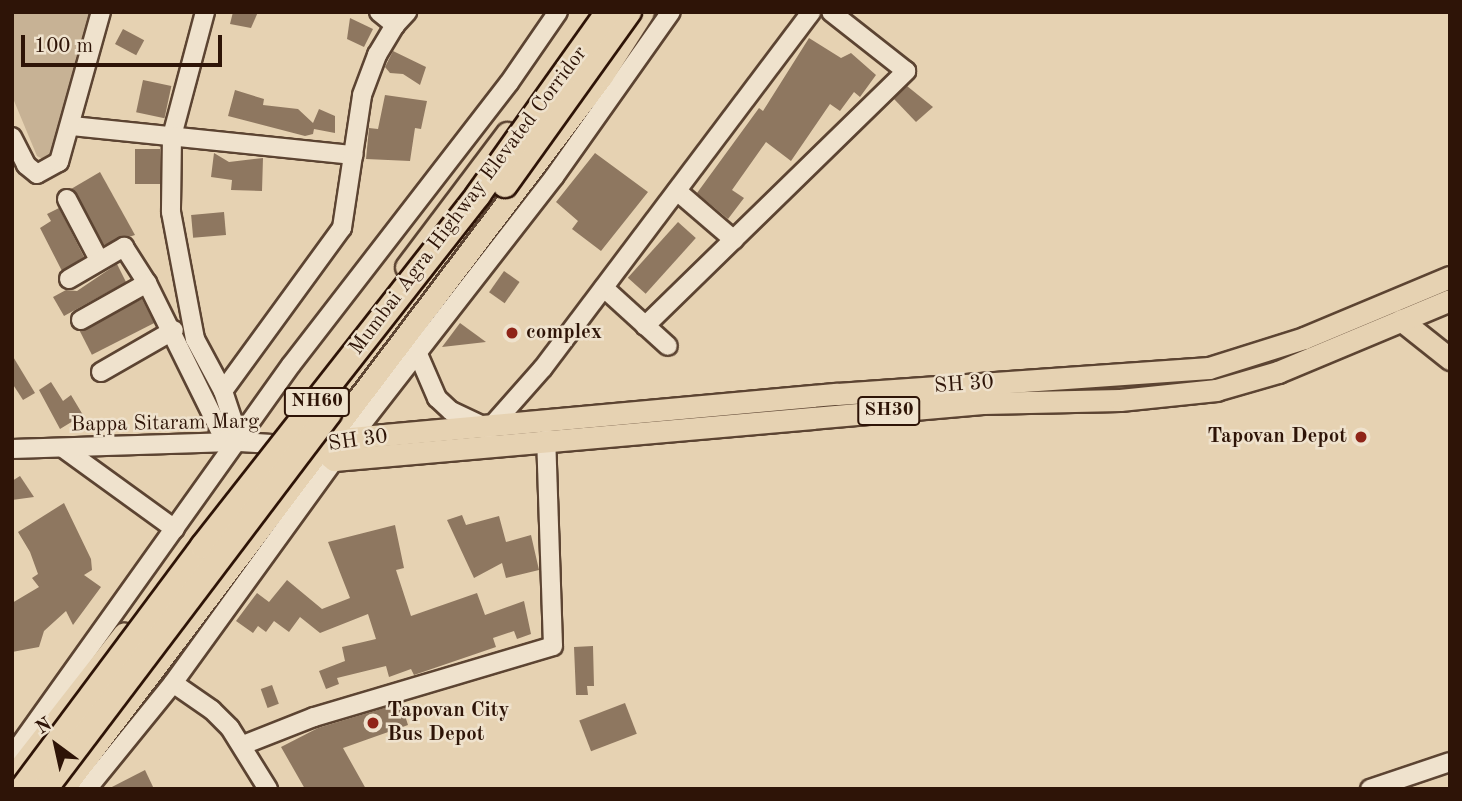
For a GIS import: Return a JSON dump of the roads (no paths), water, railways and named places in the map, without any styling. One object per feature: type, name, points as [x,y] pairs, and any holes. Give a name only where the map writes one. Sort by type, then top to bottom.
[{"type":"highway","name":"Mumbai Agra Highway Elevated Corridor","points":[[22,789],[203,545],[478,195],[608,12]]},
{"type":"highway","name":"Mumbai Agra Highway Elevated Corridor","points":[[45,789],[566,106],[629,12]]},
{"type":"main road","points":[[12,777],[470,185],[594,12]]},
{"type":"main road","points":[[63,789],[326,453],[602,76],[643,12]]},
{"type":"main road","name":"SH 30","points":[[326,453],[494,436],[837,394],[1199,369],[1304,338],[1450,277]]},
{"type":"main road","name":"SH 30","points":[[326,453],[351,438],[494,436],[546,439],[983,403],[1121,400],[1201,391],[1278,372],[1450,300]]},
{"type":"main road","points":[[1401,320],[1450,359]]},
{"type":"main road","points":[[1199,369],[1201,391]]},
{"type":"street","points":[[12,137],[26,165],[42,174],[59,162],[72,126],[101,12]]},
{"type":"street","points":[[205,12],[172,136],[172,212],[183,291],[195,340],[223,391],[234,443]]},
{"type":"street","points":[[223,391],[342,228],[362,95],[377,55],[401,18],[379,12]]},
{"type":"street","points":[[12,756],[291,365],[509,83],[558,12]]},
{"type":"street","points":[[351,438],[554,177],[671,12]]},
{"type":"street","points":[[418,354],[437,398],[451,411],[494,436],[811,12]]},
{"type":"street","points":[[645,326],[906,71],[831,12]]},
{"type":"street","points":[[72,126],[354,155]]},
{"type":"street","points":[[677,191],[734,240]]},
{"type":"street","points":[[67,200],[99,260]]},
{"type":"street","points":[[69,279],[124,247],[174,330],[234,443]]},
{"type":"street","points":[[81,320],[147,282]]},
{"type":"street","points":[[604,288],[668,346]]},
{"type":"street","points":[[101,373],[174,330]]},
{"type":"street","points":[[243,745],[314,717],[552,646],[546,439]]},
{"type":"street","name":"Bappa Sitaram Marg","points":[[14,445],[62,448],[234,443],[269,444],[326,453]]},
{"type":"street","points":[[62,448],[175,529]]},
{"type":"street","points":[[87,789],[173,683],[326,453]]},
{"type":"street","points":[[173,683],[212,710],[243,745],[268,789]]},
{"type":"street","points":[[1370,789],[1450,762]]},
{"type":"place","name":"complex","points":[[512,333]]},
{"type":"place","name":"Tapovan Depot","points":[[1361,437]]},
{"type":"place","name":"Tapovan City Bus Depot","points":[[373,723]]}]
